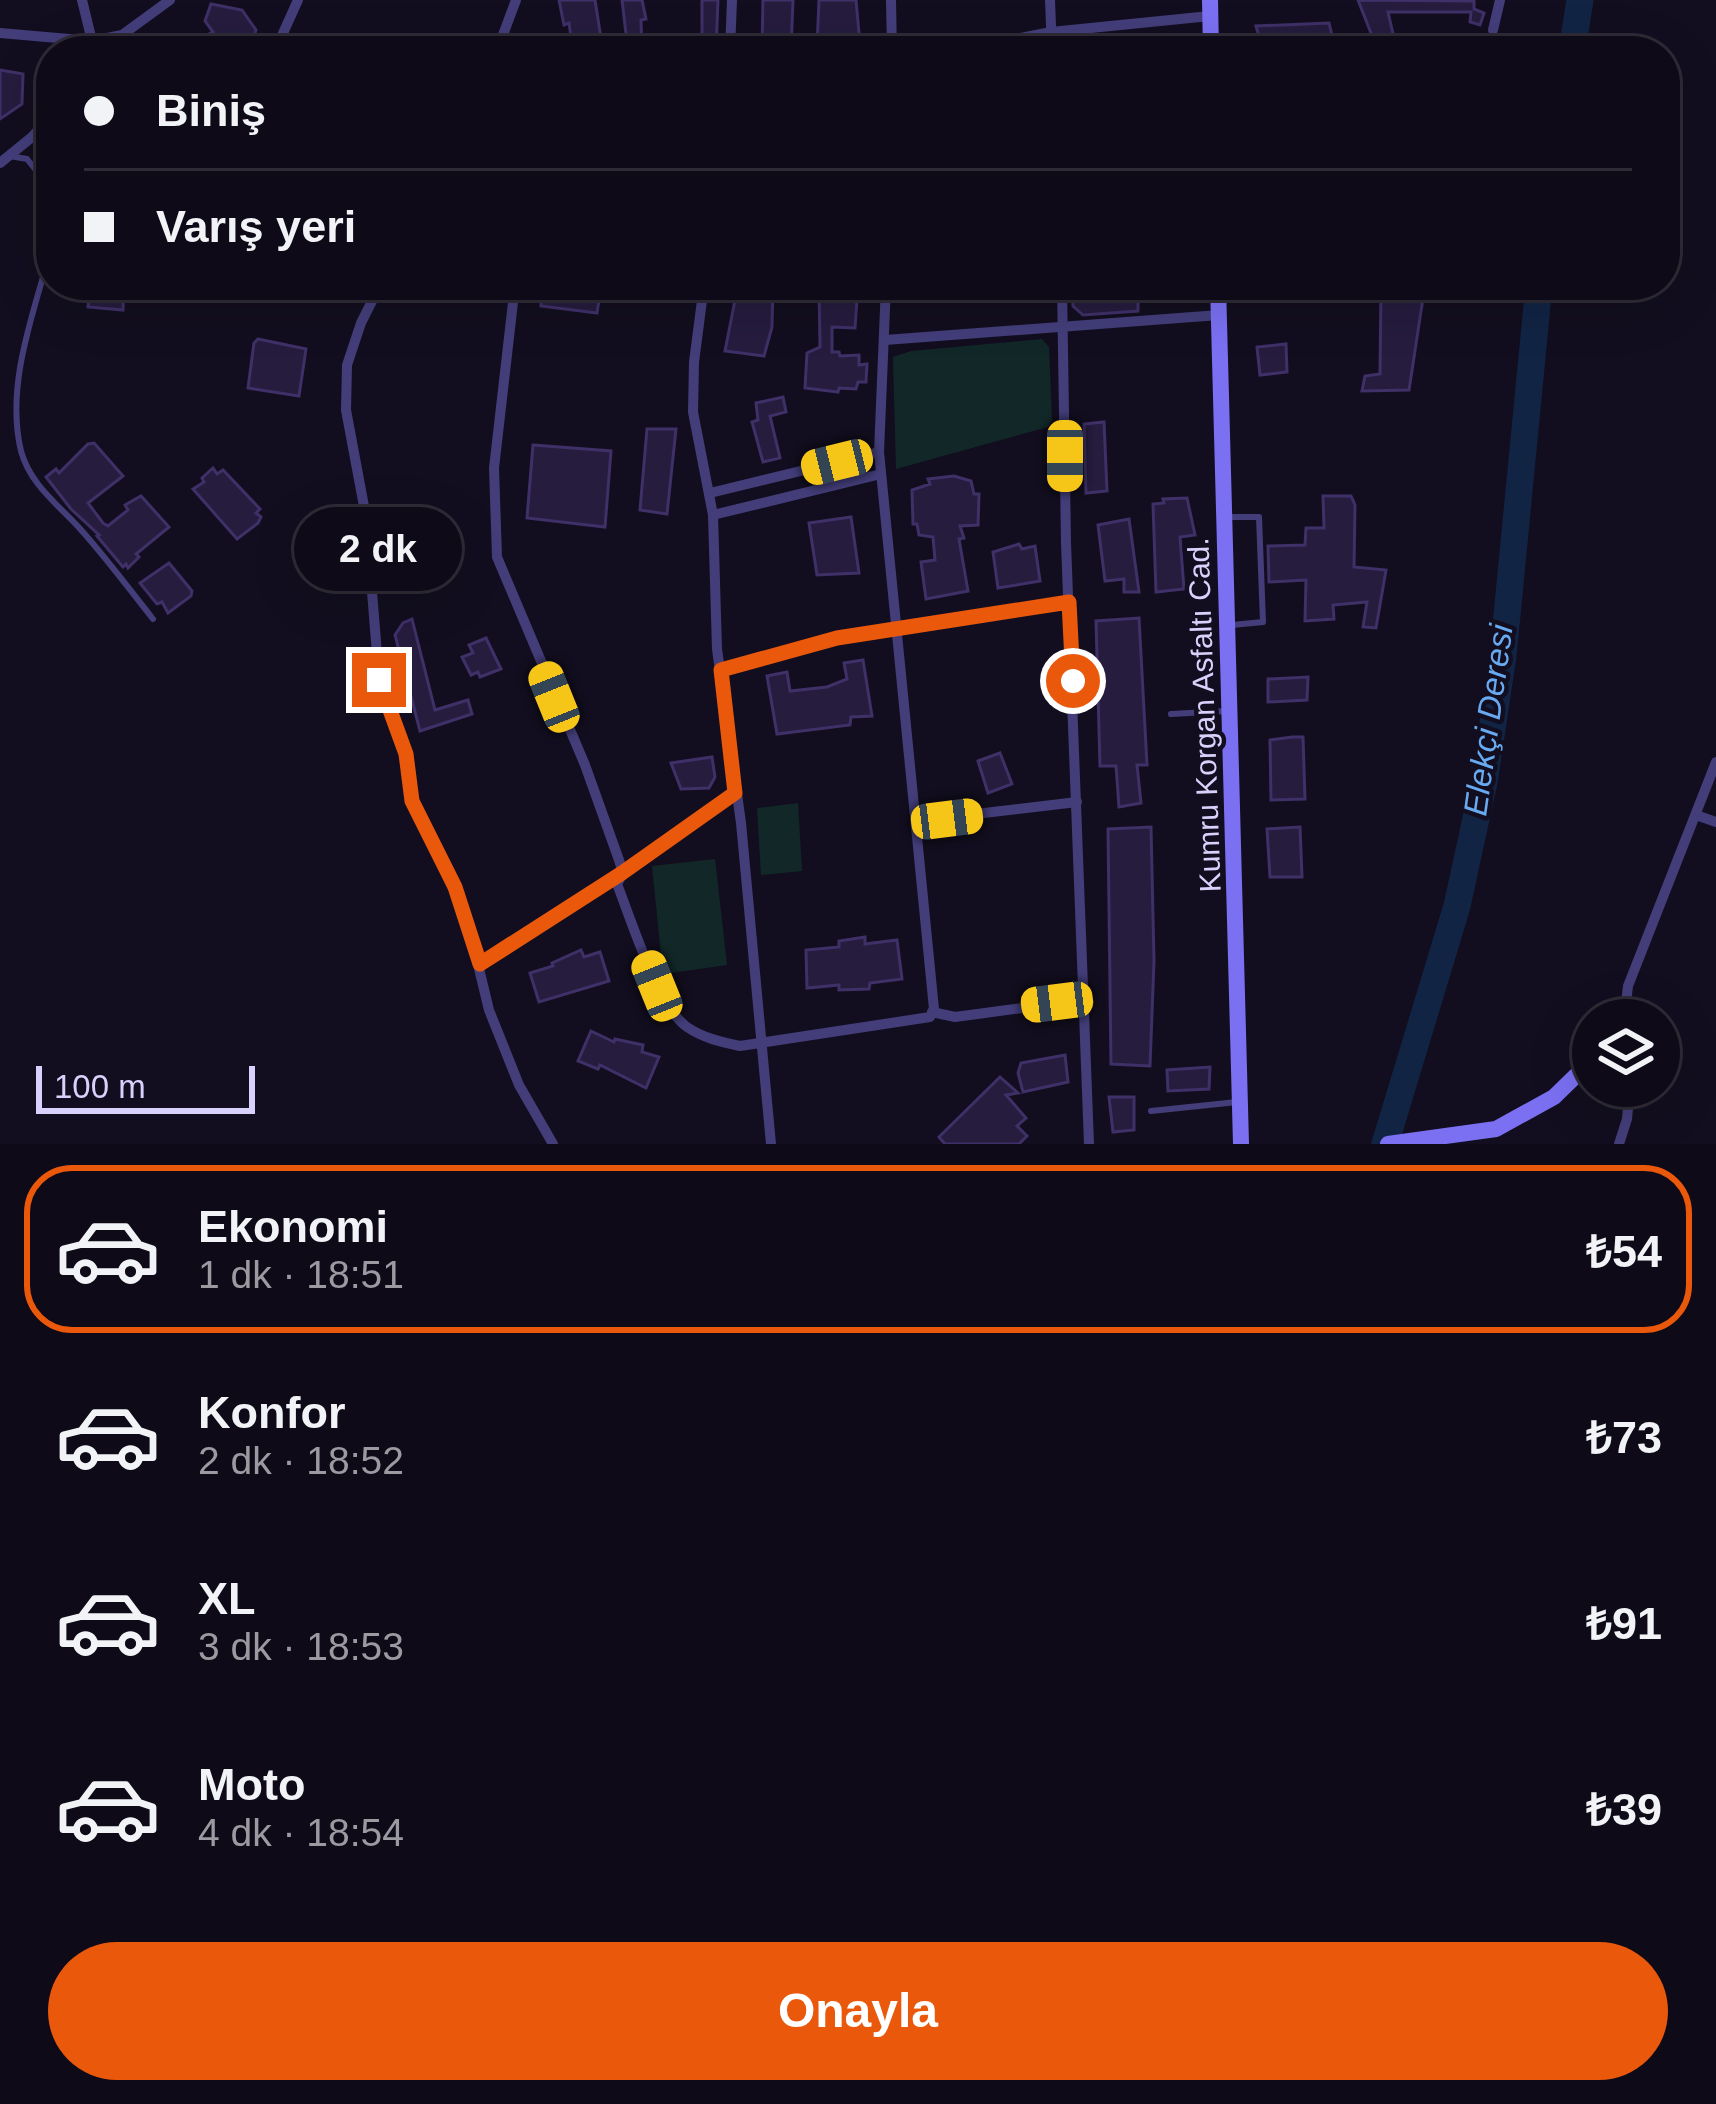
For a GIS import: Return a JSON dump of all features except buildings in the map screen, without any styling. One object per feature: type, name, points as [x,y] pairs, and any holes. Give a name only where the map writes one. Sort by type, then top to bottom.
[{"type":"main road","name":"Kumru Korgan Asfaltı Cad.","points":[[1218,300],[1241,1144]]},
{"type":"main road","points":[[1388,1144],[1496,1129],[1554,1096],[1572,1079]]},
{"type":"street","points":[[82,0],[88,36]]},
{"type":"street","points":[[119,36],[170,0]]},
{"type":"street","points":[[282,36],[298,0]]},
{"type":"street","points":[[503,36],[516,0]]},
{"type":"street","points":[[731,36],[732,0]]},
{"type":"street","points":[[891,0],[892,36]]},
{"type":"street","points":[[1050,0],[1051,36]]},
{"type":"street","points":[[1493,30],[1500,0]]},
{"type":"street","points":[[1030,36],[1210,8]]},
{"type":"street","points":[[0,33],[36,38]]},
{"type":"street","points":[[5,159],[36,129]]},
{"type":"street","points":[[372,300],[347,365],[346,410],[366,518],[379,680],[406,754],[412,801],[455,887],[489,1010],[519,1085],[553,1144]]},
{"type":"street","points":[[513,300],[494,468],[497,557],[585,765],[622,873],[617,884],[657,986],[682,1024],[710,1039],[740,1046],[932,1012],[879,452],[886,300]]},
{"type":"street","points":[[702,300],[693,412],[713,515],[721,670],[741,823],[771,1144]]},
{"type":"street","points":[[1063,300],[1089,1144]]},
{"type":"street","points":[[885,340],[1219,315]]},
{"type":"street","points":[[710,493],[879,452]]},
{"type":"street","points":[[713,515],[881,474]]},
{"type":"street","points":[[721,670],[837,638],[1069,602]]},
{"type":"street","points":[[1626,999],[1716,762]]},
{"type":"street","points":[[480,964],[735,793]]},
{"type":"street","points":[[916,821],[1077,802]]},
{"type":"street","points":[[1696,815],[1716,822]]},
{"type":"street","points":[[932,1012],[955,1017],[1082,1000]]},
{"type":"street","points":[[1619,1144],[1628,1107]]},
{"type":"lane","points":[[5,159],[27,159],[36,170]]},
{"type":"lane","points":[[37,300],[22,357],[15,413],[22,454],[40,489],[153,619]]},
{"type":"lane","points":[[1225,517],[1258,518],[1263,622],[1228,625]]},
{"type":"lane","points":[[1171,714],[1231,711]]},
{"type":"lane","points":[[1150,1111],[1241,1101]]},
{"type":"green space","points":[[1042,339],[1049,347],[1052,420],[1048,427],[896,469],[893,357],[911,351]]},
{"type":"green space","points":[[798,803],[802,871],[761,875],[757,808]]},
{"type":"green space","points":[[715,859],[727,965],[663,974],[652,866]]},
{"type":"waterway","name":"Elekçi Deresi","points":[[1574,36],[1580,0]]},
{"type":"waterway","name":"Elekçi Deresi","points":[[1385,1144],[1457,906],[1484,782],[1503,656],[1538,300]]},
{"type":"route","points":[[379,680],[406,754],[412,801],[455,887],[480,964],[735,793],[721,670],[837,638],[1069,602],[1073,681]]}]
